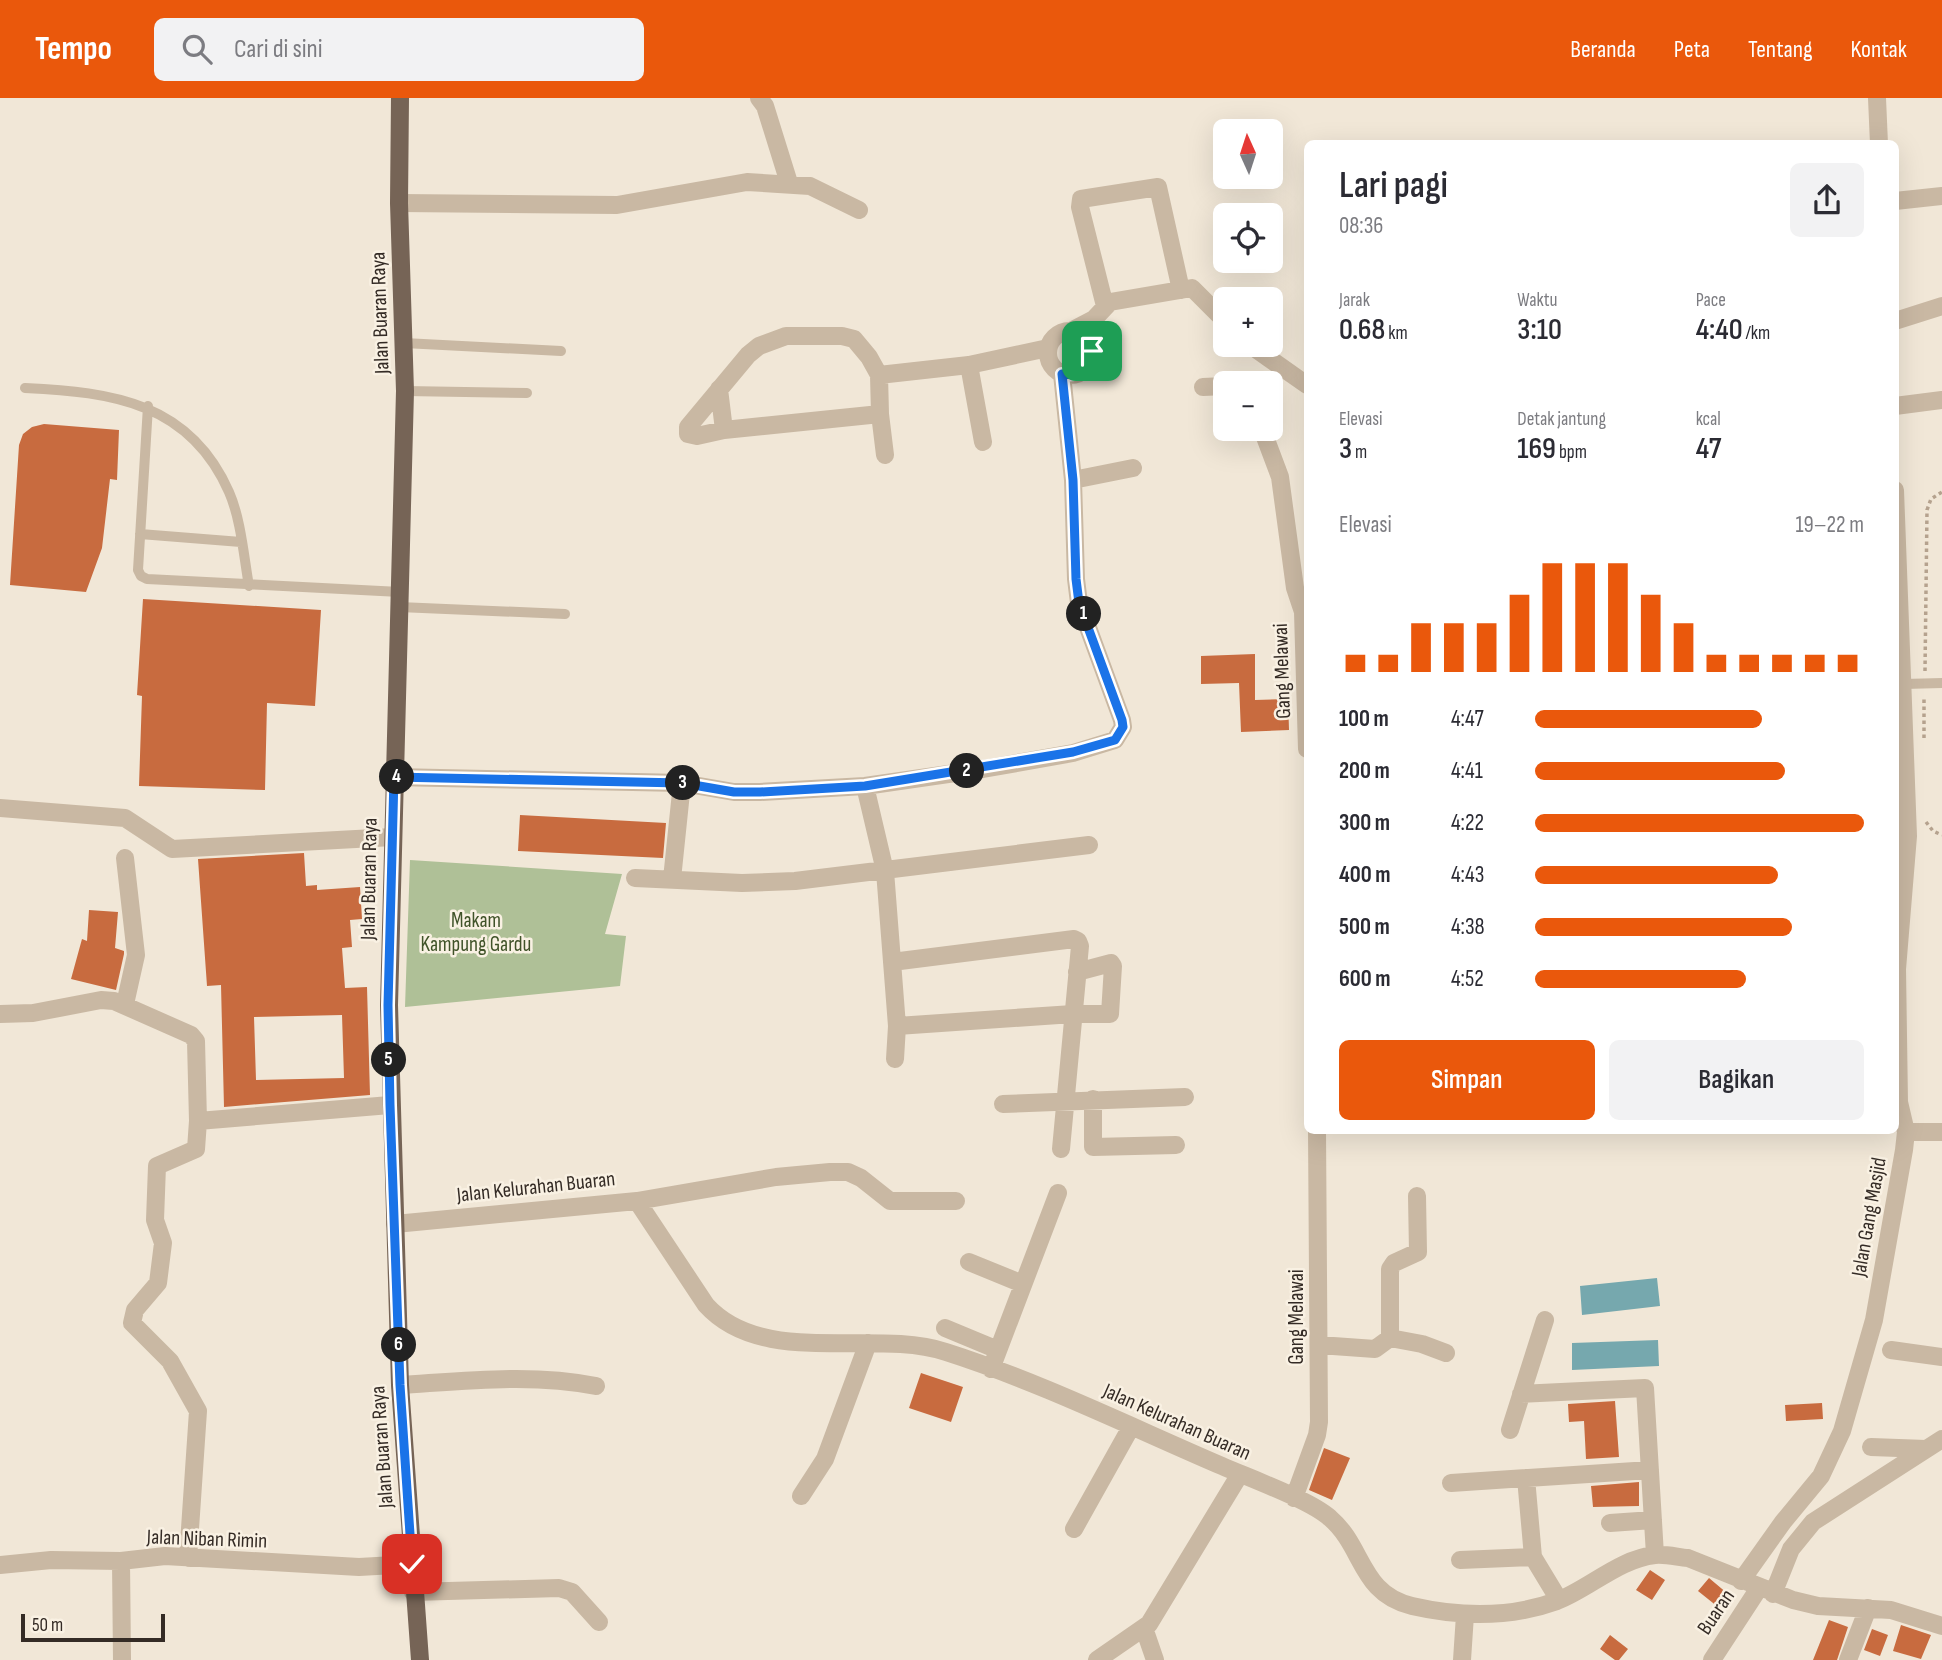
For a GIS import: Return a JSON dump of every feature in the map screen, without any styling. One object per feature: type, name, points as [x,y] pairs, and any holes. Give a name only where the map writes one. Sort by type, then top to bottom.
[{"type":"main road","name":"Jalan Buaran Raya","points":[[400,98],[399,203],[405,391],[388,1005],[400,1385],[420,1660]]},
{"type":"street","points":[[759,98],[765,106],[789,183]]},
{"type":"street","points":[[1877,98],[1879,140]]},
{"type":"street","points":[[399,203],[617,205],[736,183],[789,183],[810,186],[859,209]]},
{"type":"street","points":[[1105,306],[1080,207],[1081,199],[1158,187],[1181,290]]},
{"type":"street","points":[[1899,201],[1942,196]]},
{"type":"street","points":[[1071,331],[1079,333],[1090,344],[1091,359],[1082,372],[1075,375],[1062,374],[1049,363],[1048,348],[1057,335],[1071,331],[1094,318],[1110,302],[1192,288],[1213,309]]},
{"type":"street","points":[[1899,320],[1942,306]]},
{"type":"street","points":[[880,414],[724,430],[697,436],[688,435],[687,431],[719,389],[759,346],[786,336],[842,337],[854,339],[879,375],[885,455]]},
{"type":"street","points":[[879,375],[969,365],[1048,348]]},
{"type":"street","points":[[1267,357],[1304,383]]},
{"type":"street","points":[[969,365],[983,442]]},
{"type":"street","points":[[394,777],[682,783],[734,792],[865,786],[1073,752],[1115,740],[1120,733],[1122,720],[1079,603],[1073,480],[1062,374]]},
{"type":"street","points":[[1203,387],[1213,387]]},
{"type":"street","points":[[719,389],[724,430]]},
{"type":"street","points":[[1899,405],[1942,400]]},
{"type":"street","name":"Gang Melawai","points":[[1266,441],[1280,477],[1289,555],[1304,619]]},
{"type":"street","points":[[1073,480],[1133,468]]},
{"type":"street","name":"Jalan Gang Masjid","points":[[1899,621],[1902,837],[1899,916]]},
{"type":"street","points":[[672,879],[682,783]]},
{"type":"street","points":[[865,786],[885,871],[897,1026],[895,1059]]},
{"type":"street","points":[[0,808],[125,818],[172,849],[393,837]]},
{"type":"street","points":[[635,878],[742,883],[794,881],[1090,845]]},
{"type":"street","points":[[125,858],[136,955],[125,1004]]},
{"type":"street","points":[[892,962],[1074,939],[1080,946],[1061,1149]]},
{"type":"street","points":[[897,1026],[1111,1013],[1111,963],[1077,972]]},
{"type":"street","points":[[0,1014],[33,1013],[101,1000],[125,1004],[156,1021],[191,1035],[196,1041],[197,1149],[158,1166],[155,1220],[163,1243],[158,1283],[135,1310],[132,1323],[170,1361],[198,1411],[188,1558]]},
{"type":"street","points":[[1003,1104],[1185,1097]]},
{"type":"street","points":[[1093,1099],[1093,1147],[1176,1145]]},
{"type":"street","points":[[198,1121],[390,1105]]},
{"type":"street","name":"Jalan Gang Masjid","points":[[1741,1581],[1783,1522],[1821,1476],[1842,1431],[1874,1320],[1906,1132],[1899,1109]]},
{"type":"street","points":[[1906,1132],[1942,1132]]},
{"type":"street","name":"Gang Melawai","points":[[1294,1498],[1317,1435],[1317,1134]]},
{"type":"street","points":[[637,1201],[775,1177],[830,1171],[848,1172],[861,1178],[890,1201],[956,1201]]},
{"type":"street","points":[[991,1369],[1058,1192]]},
{"type":"street","points":[[1390,1338],[1390,1269],[1394,1263],[1419,1252],[1417,1196]]},
{"type":"street","name":"Jalan Kelurahan Buaran","points":[[395,1224],[637,1201],[716,1316],[734,1326],[797,1342],[927,1346],[991,1369],[1240,1474],[1329,1517],[1370,1580],[1382,1593],[1411,1606],[1465,1615],[1527,1610],[1559,1600],[1634,1560],[1655,1555],[1688,1558],[1766,1591],[1818,1606],[1891,1610],[1942,1626]]},
{"type":"street","points":[[969,1262],[1023,1284]]},
{"type":"street","points":[[1510,1430],[1545,1320]]},
{"type":"street","points":[[945,1328],[998,1350]]},
{"type":"street","points":[[1319,1345],[1375,1349],[1390,1338],[1422,1344],[1446,1353]]},
{"type":"street","points":[[801,1496],[825,1459],[867,1343]]},
{"type":"street","points":[[1891,1350],[1942,1357]]},
{"type":"street","points":[[400,1385],[542,1380],[572,1381],[596,1386]]},
{"type":"street","points":[[1521,1394],[1645,1388],[1655,1555]]},
{"type":"street","points":[[1074,1529],[1131,1427]]},
{"type":"street","name":"Buaran","points":[[1712,1660],[1766,1591],[1808,1527],[1942,1439]]},
{"type":"street","points":[[1871,1447],[1926,1449]]},
{"type":"street","points":[[1451,1483],[1650,1470]]},
{"type":"street","points":[[1097,1660],[1149,1624],[1240,1474]]},
{"type":"street","points":[[1526,1478],[1533,1557],[1559,1600]]},
{"type":"street","points":[[1610,1523],[1653,1520]]},
{"type":"street","name":"Jalan Niban Rimin","points":[[0,1565],[51,1560],[121,1561],[164,1556],[359,1567],[412,1564]]},
{"type":"street","points":[[1460,1560],[1533,1557]]},
{"type":"street","points":[[121,1561],[122,1660]]},
{"type":"street","points":[[413,1592],[559,1588],[572,1592],[599,1622]]},
{"type":"street","points":[[1848,1660],[1868,1608]]},
{"type":"street","points":[[1462,1660],[1465,1615]]},
{"type":"street","points":[[1143,1628],[1155,1660]]},
{"type":"lane","points":[[404,343],[561,351]]},
{"type":"lane","points":[[25,388],[65,390],[148,406],[197,440],[230,493],[249,586]]},
{"type":"lane","points":[[405,391],[527,393]]},
{"type":"lane","points":[[148,406],[138,570],[141,576],[147,579],[565,614]]},
{"type":"lane","points":[[140,534],[241,542]]},
{"type":"lane","points":[[1901,687],[1942,683]]},
{"type":"path","points":[[1924,751],[1927,510],[1931,499],[1942,492]]},
{"type":"path","points":[[1924,820],[1933,831],[1942,835]]},
{"type":"green space","name":"Makam Kampung Gardu","points":[[410,860],[622,874],[605,934],[626,936],[620,986],[405,1007]]},
{"type":"water","points":[[1657,1278],[1660,1306],[1582,1315],[1580,1286]]},
{"type":"water","points":[[1658,1340],[1659,1366],[1572,1370],[1572,1343]]},
{"type":"building","points":[[44,424],[119,430],[117,480],[110,479],[102,548],[86,592],[10,585],[19,445],[23,434],[32,427]]},
{"type":"building","points":[[143,599],[321,610],[315,706],[267,703],[265,790],[139,786],[142,696],[137,695]]},
{"type":"building","points":[[1255,654],[1255,700],[1288,699],[1289,730],[1241,732],[1239,683],[1201,684],[1201,656]]},
{"type":"building","points":[[520,815],[666,823],[663,858],[518,851]]},
{"type":"building","points":[[304,853],[306,886],[317,885],[317,890],[360,887],[362,919],[350,920],[352,947],[342,948],[345,988],[367,987],[370,1095],[224,1107],[221,985],[207,986],[198,859]],"holes":[[[342,1015],[344,1078],[256,1080],[254,1017]]]},
{"type":"building","points":[[89,910],[118,912],[115,948],[124,951],[124,954],[116,990],[71,979],[82,939],[87,941]]},
{"type":"building","points":[[921,1373],[963,1387],[951,1422],[909,1408]]},
{"type":"building","points":[[1615,1401],[1619,1457],[1586,1459],[1584,1421],[1569,1422],[1568,1404]]},
{"type":"building","points":[[1822,1403],[1823,1419],[1786,1421],[1785,1405]]},
{"type":"building","points":[[1324,1448],[1350,1458],[1332,1500],[1309,1490]]},
{"type":"building","points":[[1639,1482],[1639,1506],[1593,1507],[1591,1486]]},
{"type":"building","points":[[1650,1570],[1665,1580],[1652,1600],[1636,1590]]},
{"type":"building","points":[[1709,1578],[1734,1599],[1723,1611],[1698,1591]]},
{"type":"building","points":[[1829,1620],[1848,1627],[1837,1660],[1813,1660]]},
{"type":"building","points":[[1901,1625],[1931,1635],[1921,1659],[1893,1651]]},
{"type":"building","points":[[1872,1629],[1888,1635],[1880,1656],[1864,1650]]},
{"type":"building","points":[[1610,1635],[1628,1649],[1619,1660],[1600,1649]]},
{"type":"route","points":[[412,1564],[400,1385],[390,1105],[388,1005],[394,777],[682,783],[734,792],[760,792],[865,786],[983,769],[1073,752],[1115,740],[1123,727],[1122,720],[1079,603],[1073,480],[1062,374],[1068,376],[1082,372],[1088,366],[1092,351]]}]
